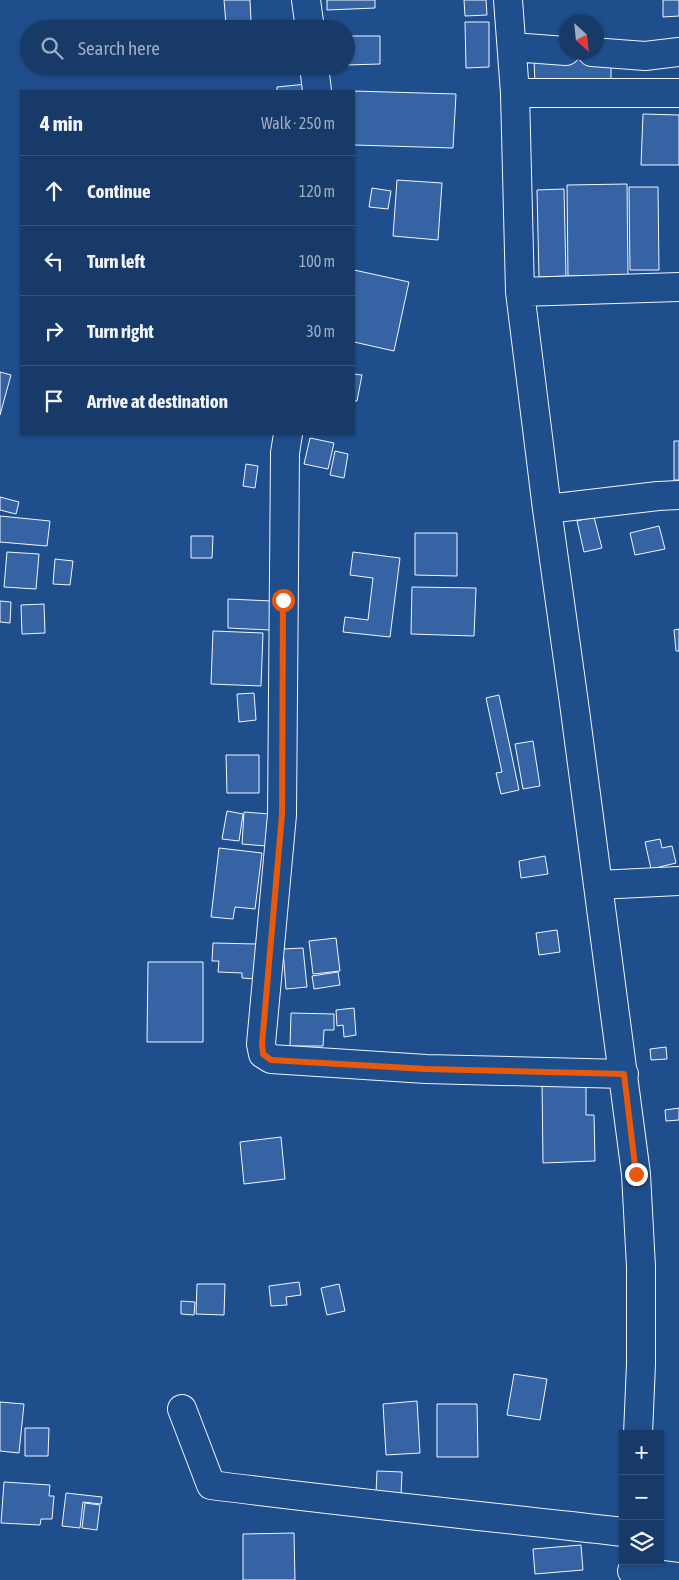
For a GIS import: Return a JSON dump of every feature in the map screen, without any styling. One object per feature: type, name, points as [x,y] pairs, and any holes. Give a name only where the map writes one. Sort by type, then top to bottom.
[{"type":"street","points":[[306,0],[309,20]]},
{"type":"street","points":[[508,0],[516,94],[520,292],[547,509],[636,1174],[640,1267],[641,1364],[638,1430]]},
{"type":"street","points":[[512,47],[559,50]]},
{"type":"street","points":[[604,53],[645,56],[679,52]]},
{"type":"street","points":[[315,75],[317,90]]},
{"type":"street","points":[[516,94],[679,93]]},
{"type":"street","points":[[520,292],[679,288]]},
{"type":"street","points":[[288,435],[284,453],[282,814],[269,945],[262,1044],[263,1054],[271,1060],[426,1069],[624,1074]]},
{"type":"street","points":[[547,509],[679,495]]},
{"type":"street","points":[[598,885],[679,881]]},
{"type":"street","points":[[182,1409],[211,1485],[326,1500],[619,1532]]},
{"type":"street","points":[[632,1571],[679,1578]]},
{"type":"building","points":[[224,0],[250,0],[251,20],[226,20]]},
{"type":"building","points":[[327,0],[375,0],[375,8],[327,10]]},
{"type":"building","points":[[464,0],[486,0],[487,15],[465,16]]},
{"type":"building","points":[[663,0],[679,0],[679,16],[663,17]]},
{"type":"building","points":[[465,22],[489,22],[489,67],[466,68]]},
{"type":"building","points":[[355,36],[380,36],[380,64],[355,65]]},
{"type":"building","points":[[604,58],[611,58],[611,82],[535,84],[534,60],[604,60]]},
{"type":"building","points":[[307,84],[307,90],[277,90],[277,87]]},
{"type":"building","points":[[355,91],[456,94],[453,148],[355,145]]},
{"type":"building","points":[[643,114],[679,115],[679,165],[641,165]]},
{"type":"building","points":[[397,180],[442,183],[438,240],[393,236]]},
{"type":"building","points":[[627,184],[628,276],[568,276],[567,185]]},
{"type":"building","points":[[629,187],[658,187],[659,270],[630,270]]},
{"type":"building","points":[[372,188],[391,191],[388,209],[369,207]]},
{"type":"building","points":[[564,189],[566,276],[539,277],[537,190]]},
{"type":"building","points":[[355,270],[409,282],[394,351],[355,342]]},
{"type":"building","points":[[0,372],[11,375],[0,415]]},
{"type":"building","points":[[355,374],[362,375],[357,401],[355,401]]},
{"type":"building","points":[[310,438],[334,443],[328,469],[304,464]]},
{"type":"building","points":[[674,441],[679,441],[679,480],[674,480]]},
{"type":"building","points":[[335,451],[348,454],[344,478],[330,475]]},
{"type":"building","points":[[246,464],[258,466],[255,488],[243,486]]},
{"type":"building","points":[[0,497],[19,502],[16,514],[0,510]]},
{"type":"building","points":[[0,516],[50,521],[47,546],[0,542]]},
{"type":"building","points":[[594,517],[602,548],[584,552],[577,521]]},
{"type":"building","points":[[659,526],[665,549],[635,555],[630,533]]},
{"type":"building","points":[[415,533],[457,533],[457,576],[415,575]]},
{"type":"building","points":[[191,536],[213,536],[212,558],[191,558]]},
{"type":"building","points":[[7,552],[39,554],[36,589],[4,587]]},
{"type":"building","points":[[353,552],[400,558],[390,637],[343,632],[345,617],[368,620],[373,578],[350,575]]},
{"type":"building","points":[[55,559],[73,561],[70,585],[53,584]]},
{"type":"building","points":[[412,587],[476,588],[474,636],[411,634]]},
{"type":"building","points":[[228,599],[272,601],[270,630],[228,628]]},
{"type":"building","points":[[0,601],[11,602],[10,623],[0,622]]},
{"type":"building","points":[[44,604],[45,633],[22,634],[21,605]]},
{"type":"building","points":[[679,629],[679,651],[676,651],[674,630]]},
{"type":"building","points":[[213,631],[263,633],[261,686],[211,684]]},
{"type":"building","points":[[254,693],[256,720],[239,722],[237,694]]},
{"type":"building","points":[[499,695],[519,790],[501,794],[496,773],[502,772],[486,698]]},
{"type":"building","points":[[533,741],[540,786],[523,789],[515,744]]},
{"type":"building","points":[[226,755],[259,755],[259,793],[227,793]]},
{"type":"building","points":[[227,811],[243,814],[239,841],[222,839]]},
{"type":"building","points":[[244,812],[269,814],[266,846],[242,844]]},
{"type":"building","points":[[660,839],[662,848],[672,846],[676,863],[651,869],[645,842]]},
{"type":"building","points":[[219,848],[262,853],[255,909],[235,907],[233,919],[211,917]]},
{"type":"building","points":[[545,856],[548,874],[521,878],[519,861]]},
{"type":"building","points":[[557,930],[560,952],[539,955],[536,933]]},
{"type":"building","points":[[336,938],[340,971],[313,974],[309,941]]},
{"type":"building","points":[[213,943],[257,944],[255,979],[242,978],[242,973],[218,972],[219,961],[212,961]]},
{"type":"building","points":[[303,948],[307,987],[286,989],[283,949]]},
{"type":"building","points":[[148,962],[203,962],[203,1042],[147,1042]]},
{"type":"building","points":[[338,972],[340,985],[314,989],[312,976]]},
{"type":"building","points":[[354,1008],[356,1035],[344,1037],[343,1025],[337,1026],[336,1010]]},
{"type":"building","points":[[291,1013],[334,1014],[334,1030],[324,1030],[323,1046],[290,1046]]},
{"type":"building","points":[[666,1047],[667,1059],[651,1060],[650,1049]]},
{"type":"building","points":[[586,1082],[586,1115],[594,1115],[595,1161],[543,1163],[542,1083]]},
{"type":"building","points":[[679,1108],[679,1120],[666,1121],[665,1110]]},
{"type":"building","points":[[281,1137],[285,1179],[244,1184],[240,1142]]},
{"type":"building","points":[[299,1282],[301,1295],[286,1297],[287,1305],[271,1306],[269,1286]]},
{"type":"building","points":[[197,1284],[225,1284],[224,1315],[196,1314]]},
{"type":"building","points":[[339,1284],[345,1311],[327,1315],[321,1288]]},
{"type":"building","points":[[181,1301],[195,1302],[194,1315],[181,1314]]},
{"type":"building","points":[[514,1374],[547,1379],[540,1420],[507,1415]]},
{"type":"building","points":[[417,1401],[420,1453],[386,1455],[383,1404]]},
{"type":"building","points":[[0,1402],[24,1404],[19,1453],[0,1451]]},
{"type":"building","points":[[437,1404],[477,1404],[478,1457],[437,1457]]},
{"type":"building","points":[[25,1428],[49,1428],[48,1456],[25,1456]]},
{"type":"building","points":[[377,1471],[402,1472],[401,1496],[376,1494]]},
{"type":"building","points":[[4,1482],[50,1485],[49,1496],[54,1496],[52,1519],[41,1519],[40,1525],[1,1523]]},
{"type":"building","points":[[66,1493],[102,1497],[101,1504],[83,1502],[80,1528],[62,1526]]},
{"type":"building","points":[[85,1503],[100,1505],[97,1530],[82,1528]]},
{"type":"building","points":[[294,1533],[295,1580],[243,1580],[243,1534]]},
{"type":"building","points":[[581,1545],[583,1570],[535,1574],[533,1549]]},
{"type":"route","points":[[283,600],[282,814],[269,945],[262,1044],[263,1054],[271,1060],[426,1069],[624,1074],[636,1174]]}]
